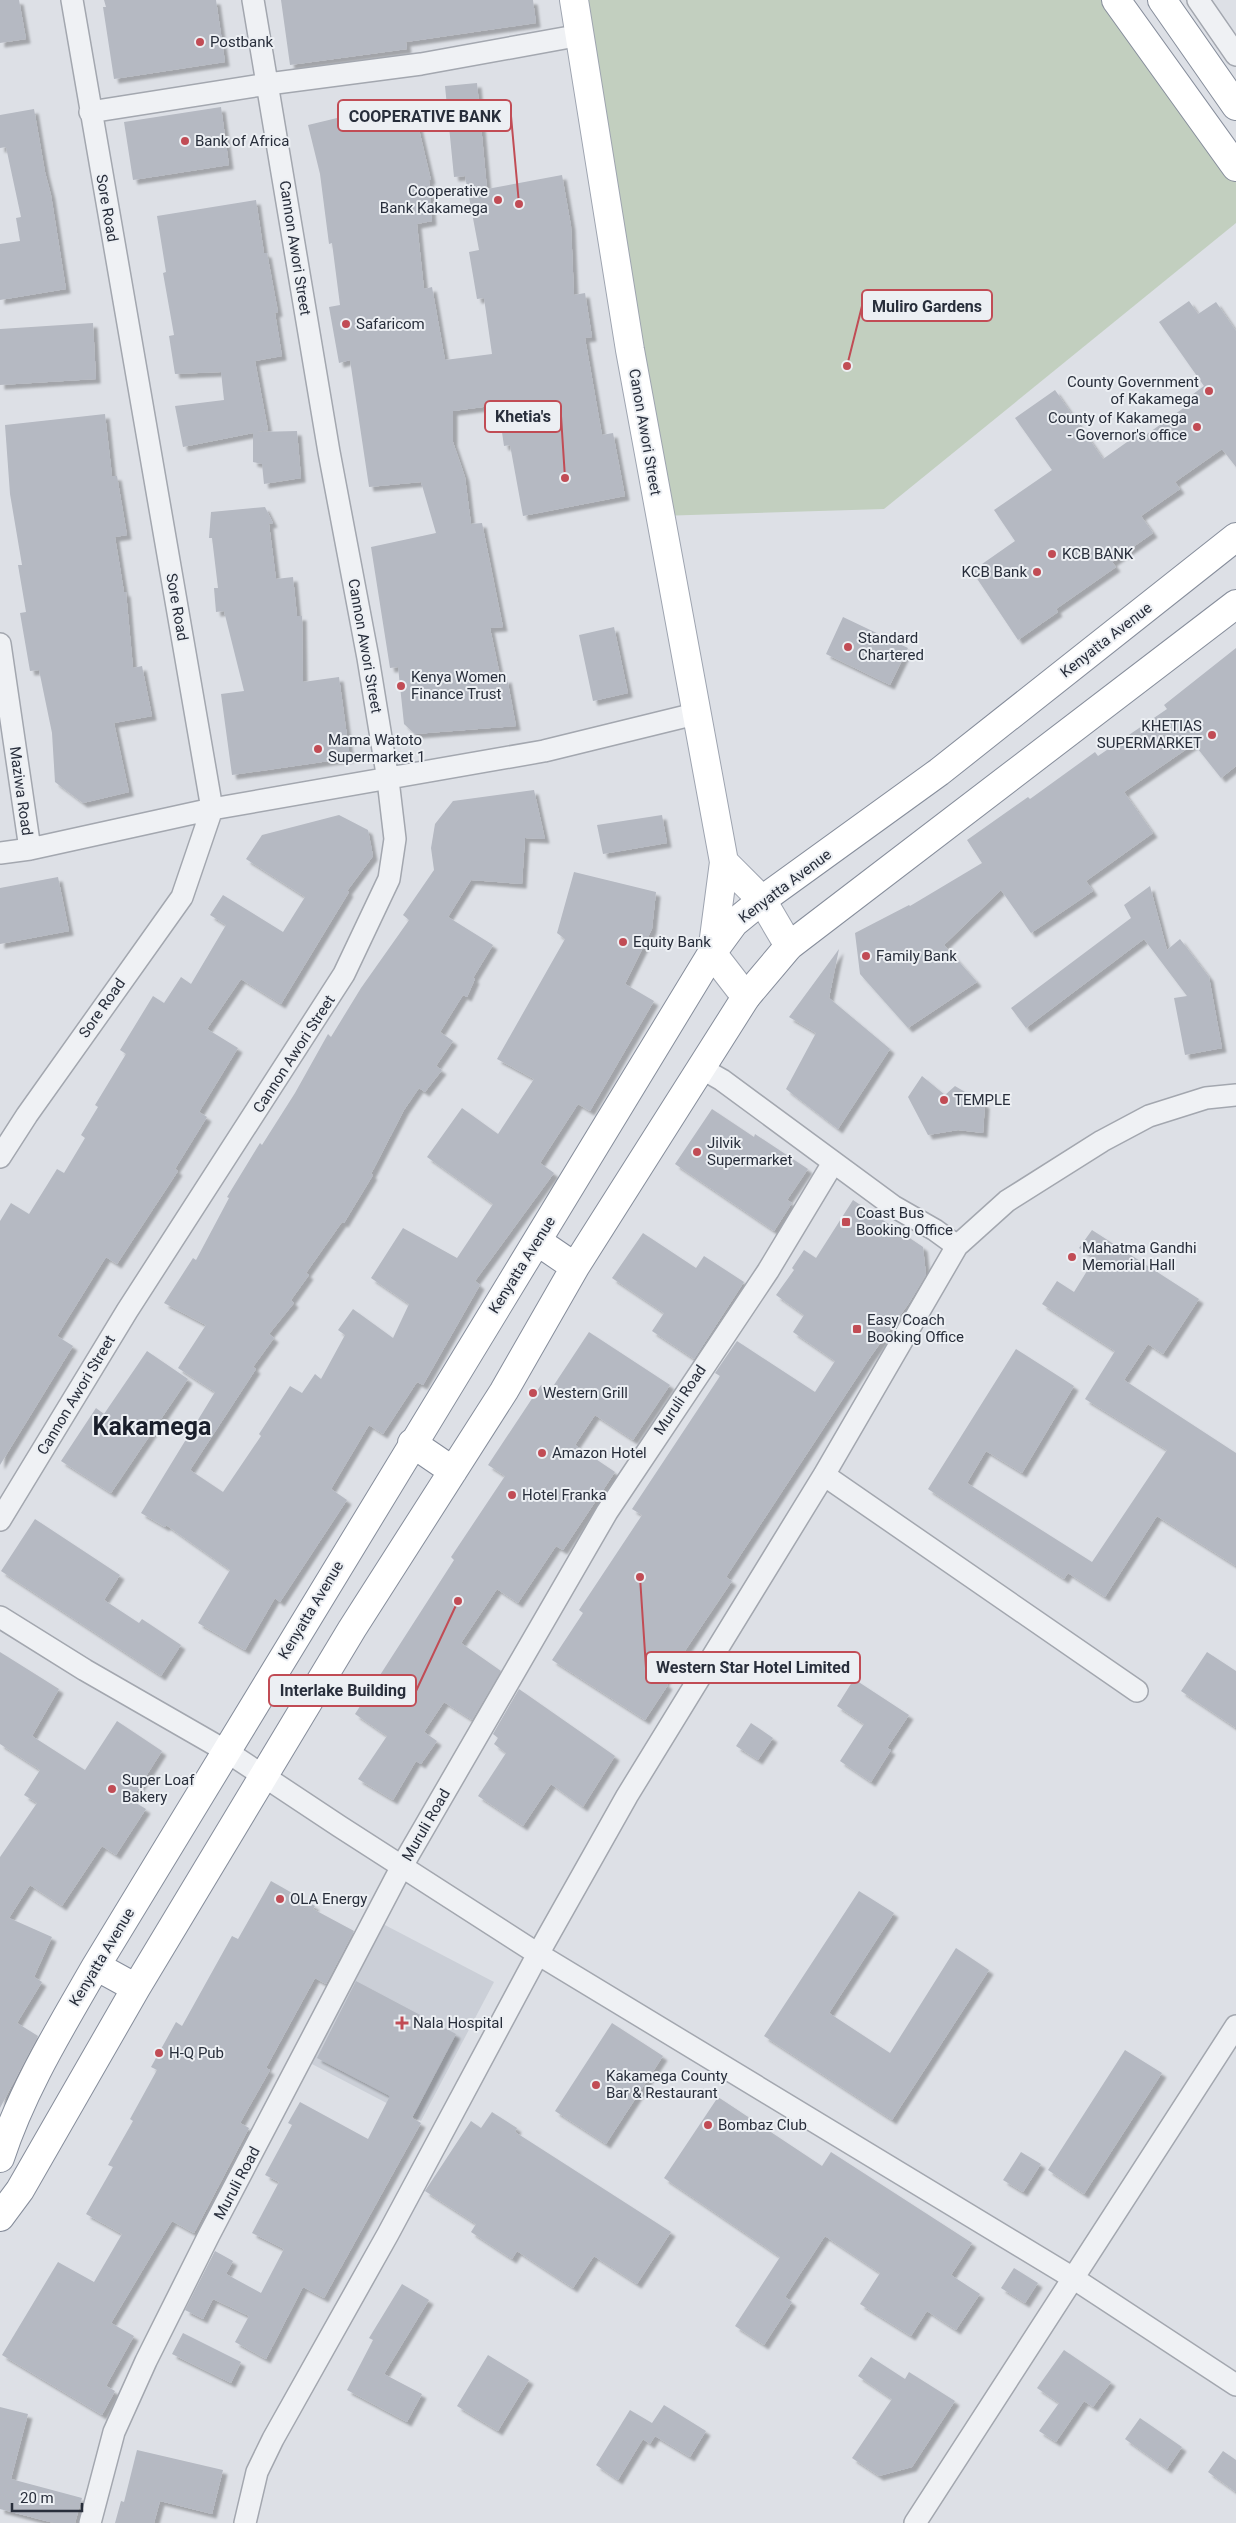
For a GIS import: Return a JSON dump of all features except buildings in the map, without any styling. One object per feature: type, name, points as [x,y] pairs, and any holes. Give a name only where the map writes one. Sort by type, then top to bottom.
[{"type":"main road","name":"Canon Awori Street","points":[[574,0],[630,350],[695,714],[724,862],[712,953]]},
{"type":"main road","points":[[1116,0],[1236,166]]},
{"type":"main road","points":[[1162,0],[1236,106]]},
{"type":"main road","name":"Kenyatta Avenue","points":[[0,2158],[8,2134],[52,2042],[96,1966],[712,953],[734,923],[762,900],[939,772],[1232,549]]},
{"type":"main road","points":[[0,2218],[20,2190],[136,1988],[352,1629],[504,1391],[575,1266],[746,997],[790,946],[1236,604]]},
{"type":"main road","points":[[724,862],[762,900],[790,946]]},
{"type":"main road","points":[[712,953],[746,997]]},
{"type":"main road","points":[[537,1241],[575,1266]]},
{"type":"main road","points":[[412,1444],[453,1471]]},
{"type":"main road","points":[[96,1966],[136,1988]]},
{"type":"street","name":"Sore Road","points":[[0,1157],[27,1115],[182,897],[212,809],[72,0]]},
{"type":"street","name":"Cannon Awori Street","points":[[0,1520],[127,1311],[344,974],[389,879],[395,839],[388,780],[253,0]]},
{"type":"street","points":[[1198,0],[1236,55]]},
{"type":"street","points":[[90,112],[268,84],[421,64],[581,35]]},
{"type":"street","name":"Maziwa Road","points":[[0,644],[30,849]]},
{"type":"street","points":[[0,853],[30,849],[212,809],[388,780],[544,751],[695,714]]},
{"type":"street","points":[[701,1068],[722,1080],[892,1206],[935,1230],[957,1246]]},
{"type":"street","points":[[245,2523],[257,2472],[273,2439],[449,2124],[538,1954],[628,1796],[824,1475],[957,1246],[1007,1201],[1102,1141],[1149,1116],[1206,1098],[1236,1095]]},
{"type":"street","name":"Muruli Road","points":[[90,2523],[114,2432],[146,2361],[209,2235],[402,1866],[607,1512],[768,1271],[833,1163]]},
{"type":"street","points":[[824,1475],[1137,1691]]},
{"type":"street","points":[[0,1617],[226,1751],[538,1954],[1073,2278],[1236,2385]]},
{"type":"street","points":[[915,2523],[1236,2026]]},
{"type":"shaded area","name":"Nala Hospital","points":[[383,1924],[494,1982],[421,2121],[310,2063]]},
{"type":"green space","points":[[573,0],[1117,0],[1236,169],[1236,223],[884,509],[658,516]]},
{"type":"place","name":"Postbank","points":[[200,42]]},
{"type":"place","name":"Bank of Africa","points":[[185,141]]},
{"type":"place","name":"Cooperative Bank Kakamega","points":[[498,200]]},
{"type":"place","name":"COOPERATIVE BANK","points":[[519,204]]},
{"type":"place","name":"Safaricom","points":[[346,324]]},
{"type":"place","name":"Muliro Gardens","points":[[847,366]]},
{"type":"place","name":"County Government of Kakamega","points":[[1209,391]]},
{"type":"place","name":"County of Kakamega - Governor's office","points":[[1197,427]]},
{"type":"place","name":"Khetia's","points":[[565,478]]},
{"type":"place","name":"KCB BANK","points":[[1052,554]]},
{"type":"place","name":"KCB Bank","points":[[1037,572]]},
{"type":"place","name":"Standard Chartered","points":[[848,647]]},
{"type":"place","name":"Kenya Women Finance Trust","points":[[401,686]]},
{"type":"place","name":"KHETIAS SUPERMARKET","points":[[1212,735]]},
{"type":"place","name":"Mama Watoto Supermarket 1","points":[[318,749]]},
{"type":"place","name":"Equity Bank","points":[[623,942]]},
{"type":"place","name":"Family Bank","points":[[866,956]]},
{"type":"place","name":"TEMPLE","points":[[944,1100]]},
{"type":"place","name":"Jilvik Supermarket","points":[[697,1152]]},
{"type":"place","name":"Coast Bus Booking Office","points":[[846,1222]]},
{"type":"place","name":"Mahatma Gandhi Memorial Hall","points":[[1072,1257]]},
{"type":"place","name":"Easy Coach Booking Office","points":[[857,1329]]},
{"type":"place","name":"Western Grill","points":[[533,1393]]},
{"type":"place","name":"Amazon Hotel","points":[[542,1453]]},
{"type":"place","name":"Hotel Franka","points":[[512,1495]]},
{"type":"place","name":"Western Star Hotel Limited","points":[[640,1577]]},
{"type":"place","name":"Interlake Building","points":[[458,1601]]},
{"type":"place","name":"Super Loaf Bakery","points":[[112,1789]]},
{"type":"place","name":"OLA Energy","points":[[280,1899]]},
{"type":"place","name":"Nala Hospital","points":[[402,2023]]},
{"type":"place","name":"H-Q Pub","points":[[159,2053]]},
{"type":"place","name":"Kakamega County Bar & Restaurant","points":[[596,2085]]},
{"type":"place","name":"Bombaz Club","points":[[708,2125]]},
{"type":"district","name":"Kakamega","points":[[152,1426]]}]
